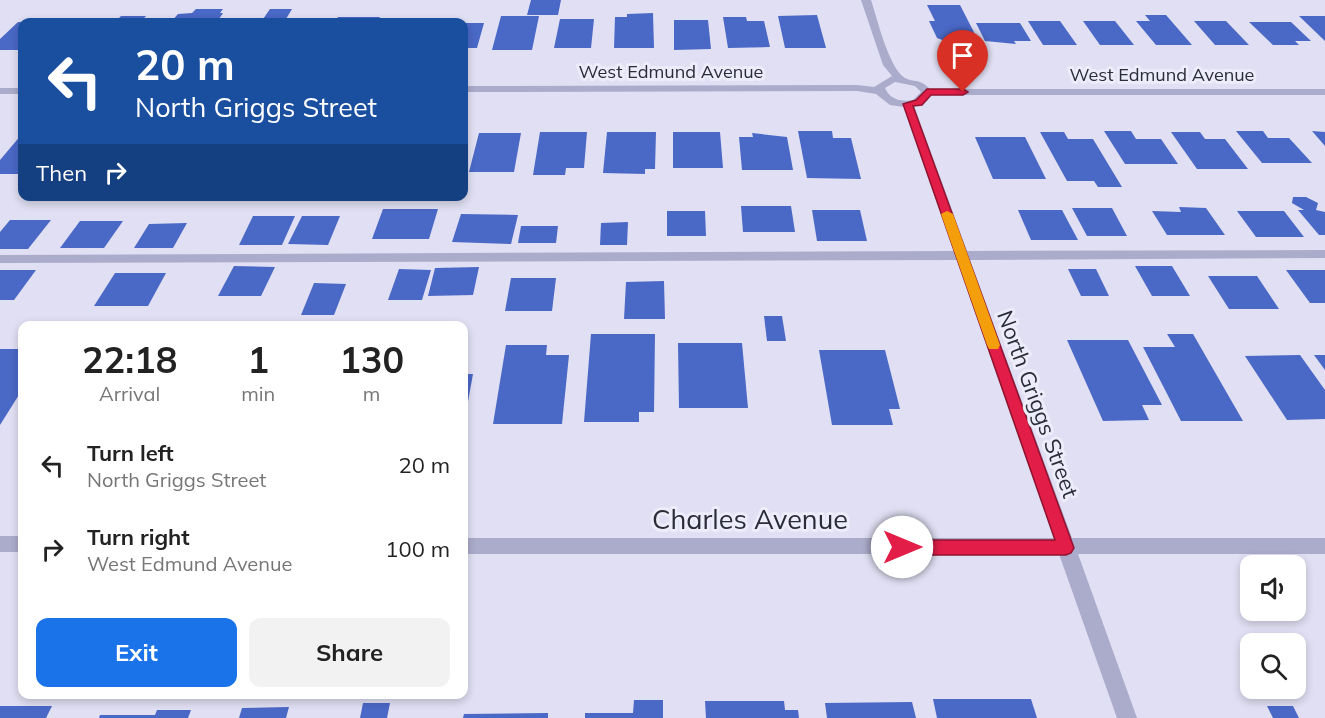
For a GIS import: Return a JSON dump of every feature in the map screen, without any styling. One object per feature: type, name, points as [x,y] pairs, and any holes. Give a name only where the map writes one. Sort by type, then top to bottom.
[{"type":"street","points":[[866,0],[888,65],[900,79]]},
{"type":"street","points":[[900,79],[918,83],[927,92],[926,98],[908,104],[892,102],[881,95],[879,87],[886,81],[900,79]]},
{"type":"street","name":"West Edmund Avenue","points":[[468,89],[857,88],[879,91]]},
{"type":"street","points":[[0,91],[18,91]]},
{"type":"street","name":"West Edmund Avenue","points":[[927,92],[1325,92]]},
{"type":"street","name":"North Griggs Street","points":[[908,104],[1126,718]]},
{"type":"street","points":[[0,259],[1325,254]]},
{"type":"street","points":[[0,544],[18,544]]},
{"type":"street","name":"Charles Avenue","points":[[468,546],[1066,548],[1325,546]]},
{"type":"building","points":[[531,0],[561,0],[558,15],[527,15]]},
{"type":"building","points":[[927,5],[960,5],[981,46],[959,46],[937,38],[929,21],[935,21]]},
{"type":"building","points":[[196,9],[223,9],[220,18],[174,18],[178,14],[192,13]]},
{"type":"building","points":[[270,9],[292,9],[287,18],[264,18]]},
{"type":"building","points":[[653,13],[654,48],[614,48],[615,17]]},
{"type":"building","points":[[817,15],[826,48],[785,48],[778,16]]},
{"type":"building","points":[[1145,15],[1166,15],[1192,45],[1156,45],[1136,21],[1150,21]]},
{"type":"building","points":[[121,16],[146,16],[144,18],[119,18]]},
{"type":"building","points":[[501,16],[539,16],[532,50],[492,50]]},
{"type":"building","points":[[1299,16],[1325,16],[1325,41]]},
{"type":"building","points":[[338,17],[380,17],[379,18]]},
{"type":"building","points":[[723,17],[746,17],[747,21],[764,21],[770,47],[728,48]]},
{"type":"building","points":[[560,19],[594,19],[591,48],[554,48]]},
{"type":"building","points":[[674,20],[708,20],[711,49],[674,50]]},
{"type":"building","points":[[1028,21],[1060,21],[1077,45],[1043,45]]},
{"type":"building","points":[[1083,21],[1115,21],[1134,45],[1100,45]]},
{"type":"building","points":[[1194,21],[1226,21],[1249,45],[1215,45]]},
{"type":"building","points":[[18,22],[18,50],[0,50],[0,39]]},
{"type":"building","points":[[1249,22],[1291,22],[1311,41],[1295,41],[1299,45],[1273,45]]},
{"type":"building","points":[[468,23],[484,23],[477,48],[468,48]]},
{"type":"building","points":[[976,23],[1020,23],[1031,41],[1014,41],[1016,44],[985,41]]},
{"type":"building","points":[[798,131],[832,131],[833,138],[851,138],[861,179],[807,178]]},
{"type":"building","points":[[1104,131],[1131,131],[1136,139],[1161,139],[1178,164],[1125,164]]},
{"type":"building","points":[[1236,131],[1263,131],[1268,138],[1289,138],[1312,163],[1262,163]]},
{"type":"building","points":[[1312,131],[1325,132],[1325,146]]},
{"type":"building","points":[[540,132],[587,132],[584,168],[566,168],[565,175],[533,175]]},
{"type":"building","points":[[607,132],[656,132],[655,169],[645,169],[645,174],[603,173]]},
{"type":"building","points":[[673,132],[720,132],[723,168],[673,168]]},
{"type":"building","points":[[1040,132],[1064,132],[1068,139],[1093,139],[1122,187],[1098,187],[1094,181],[1067,181]]},
{"type":"building","points":[[1171,132],[1200,132],[1205,139],[1225,139],[1248,169],[1197,169]]},
{"type":"building","points":[[479,133],[521,133],[514,172],[469,172]]},
{"type":"building","points":[[752,133],[787,137],[793,170],[742,170],[739,137],[753,137]]},
{"type":"building","points":[[975,137],[1025,137],[1046,179],[993,179]]},
{"type":"building","points":[[18,139],[18,174],[0,174],[0,160]]},
{"type":"building","points":[[1293,197],[1306,197],[1318,203],[1316,210],[1325,212],[1325,235],[1319,235],[1298,210],[1304,210],[1292,203]]},
{"type":"building","points":[[741,206],[791,206],[795,232],[743,232]]},
{"type":"building","points":[[1179,207],[1206,208],[1225,235],[1167,235],[1152,211],[1181,212]]},
{"type":"building","points":[[1072,208],[1112,208],[1127,236],[1087,236]]},
{"type":"building","points":[[383,209],[438,209],[429,239],[372,239]]},
{"type":"building","points":[[812,210],[860,210],[867,241],[817,241]]},
{"type":"building","points":[[1018,210],[1062,210],[1078,240],[1031,240]]},
{"type":"building","points":[[667,211],[705,211],[706,236],[667,236]]},
{"type":"building","points":[[1237,211],[1284,211],[1304,237],[1256,237]]},
{"type":"building","points":[[461,214],[518,215],[511,244],[452,242]]},
{"type":"building","points":[[253,216],[295,216],[282,245],[239,245]]},
{"type":"building","points":[[302,216],[340,216],[328,245],[288,244]]},
{"type":"building","points":[[10,220],[51,220],[28,249],[0,249],[0,232]]},
{"type":"building","points":[[80,221],[123,221],[104,248],[60,248]]},
{"type":"building","points":[[628,222],[627,245],[600,245],[601,223]]},
{"type":"building","points":[[187,223],[173,248],[134,248],[149,224]]},
{"type":"building","points":[[521,226],[558,226],[556,243],[518,243]]},
{"type":"building","points":[[234,266],[275,267],[261,296],[218,296]]},
{"type":"building","points":[[1135,266],[1172,266],[1190,296],[1152,296]]},
{"type":"building","points":[[479,267],[473,295],[428,296],[435,268]]},
{"type":"building","points":[[399,269],[431,270],[422,300],[388,300]]},
{"type":"building","points":[[1068,269],[1096,269],[1109,296],[1081,296]]},
{"type":"building","points":[[0,270],[36,270],[14,300],[0,300]]},
{"type":"building","points":[[1286,270],[1325,270],[1325,303],[1310,303]]},
{"type":"building","points":[[115,273],[166,273],[148,306],[94,306]]},
{"type":"building","points":[[1208,276],[1257,276],[1279,309],[1229,309]]},
{"type":"building","points":[[511,278],[556,278],[552,311],[505,311]]},
{"type":"building","points":[[664,281],[665,319],[624,319],[626,282]]},
{"type":"building","points":[[314,283],[346,284],[334,315],[301,315]]},
{"type":"building","points":[[764,316],[782,316],[786,341],[767,341]]},
{"type":"building","points":[[591,334],[655,334],[654,412],[639,412],[639,422],[584,422]]},
{"type":"building","points":[[1167,334],[1193,334],[1243,421],[1181,421],[1143,347],[1175,347]]},
{"type":"building","points":[[1067,340],[1128,340],[1162,405],[1142,405],[1149,420],[1103,421]]},
{"type":"building","points":[[678,343],[742,343],[748,408],[679,408]]},
{"type":"building","points":[[506,345],[547,345],[546,355],[569,355],[562,424],[493,424]]},
{"type":"building","points":[[0,349],[18,349],[18,396],[0,425]]},
{"type":"building","points":[[819,350],[885,350],[900,409],[889,409],[893,425],[832,425]]},
{"type":"building","points":[[1300,355],[1325,390],[1325,419],[1287,420],[1245,356]]},
{"type":"building","points":[[1314,355],[1325,355],[1325,370]]},
{"type":"building","points":[[468,374],[473,374],[468,402]]},
{"type":"building","points":[[933,699],[1031,699],[1037,718],[937,718]]},
{"type":"building","points":[[634,700],[663,700],[663,718],[585,718],[585,713],[633,713]]},
{"type":"building","points":[[705,701],[784,701],[785,710],[798,710],[799,718],[706,718]]},
{"type":"building","points":[[912,702],[916,718],[827,718],[825,703]]},
{"type":"building","points":[[363,703],[390,703],[387,718],[360,718]]},
{"type":"building","points":[[0,706],[52,706],[46,718],[0,718]]},
{"type":"building","points":[[1267,706],[1293,706],[1299,718],[1273,718]]},
{"type":"building","points":[[289,707],[286,718],[239,718],[242,708]]},
{"type":"building","points":[[157,710],[191,710],[188,718],[99,718],[100,715],[155,715]]},
{"type":"building","points":[[548,713],[548,718],[463,718],[464,714]]},
{"type":"slow traffic","points":[[947,214],[994,345]]},
{"type":"route","points":[[902,547],[1066,548],[908,104],[926,98],[927,92],[963,92]]}]
